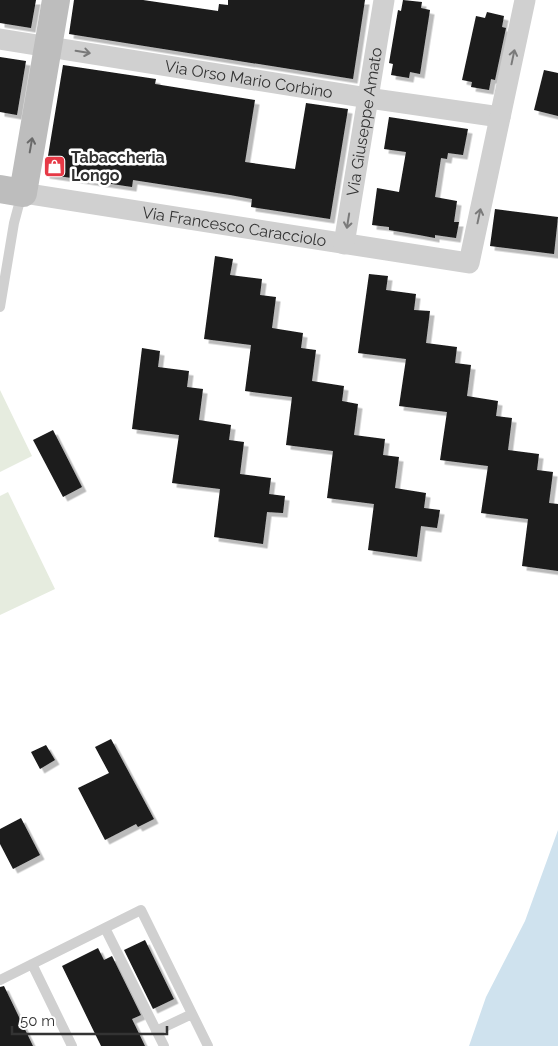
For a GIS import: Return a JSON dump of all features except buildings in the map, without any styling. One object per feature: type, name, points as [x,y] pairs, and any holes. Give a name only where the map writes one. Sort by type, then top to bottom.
[{"type":"street","points":[[11,191],[48,47],[56,0]]},
{"type":"street","name":"Via Giuseppe Amato","points":[[344,244],[384,0]]},
{"type":"street","points":[[500,117],[525,0]]},
{"type":"street","name":"Via Orso Mario Corbino","points":[[0,39],[368,98],[500,117]]},
{"type":"street","name":"Via Francesco Caracciolo","points":[[11,191],[469,264],[500,117]]},
{"type":"lane","points":[[0,307],[14,223],[11,191]]},
{"type":"lane","points":[[0,980],[141,910],[208,1046]]},
{"type":"lane","points":[[105,928],[164,1046]]},
{"type":"lane","points":[[32,964],[72,1046]]},
{"type":"lane","points":[[156,1030],[192,1014]]},
{"type":"shaded area","points":[[0,390],[32,456],[0,472]]},
{"type":"shaded area","points":[[8,492],[55,589],[0,615],[0,496]]},
{"type":"water","points":[[558,830],[558,1046],[469,1046],[486,997],[525,921]]},
{"type":"place","name":"Tabaccheria Longo","points":[[55,166]]}]
